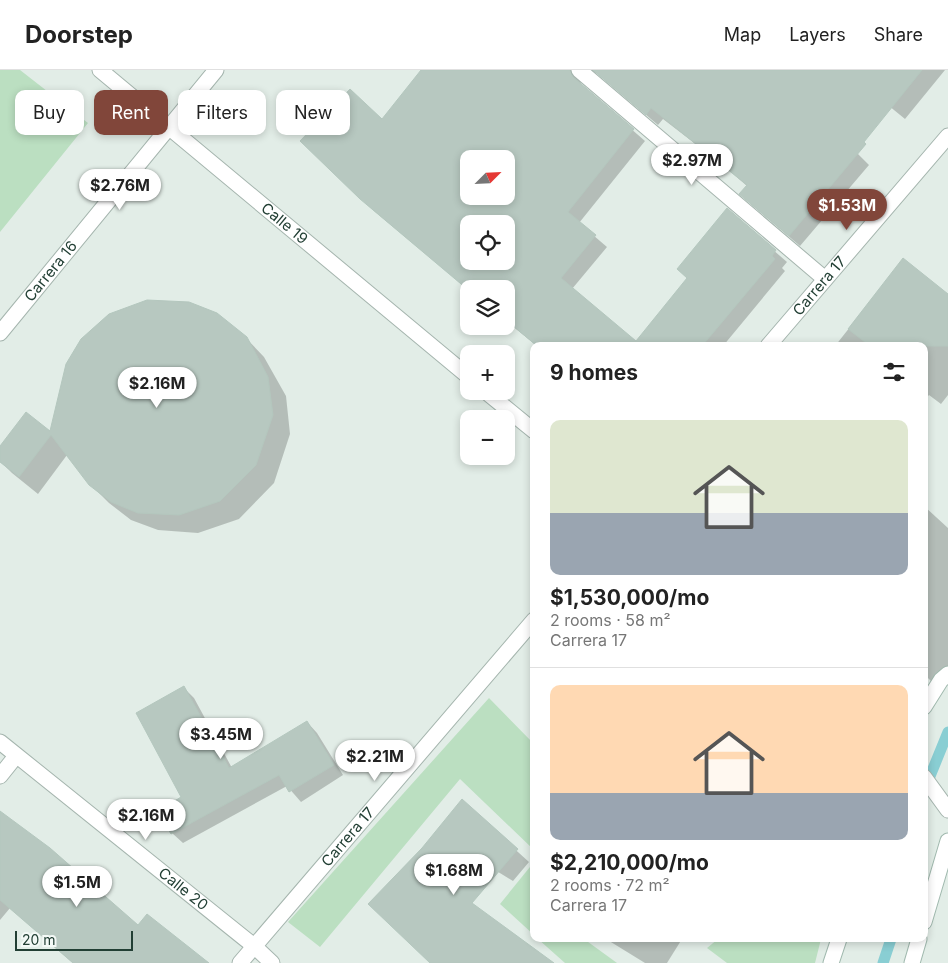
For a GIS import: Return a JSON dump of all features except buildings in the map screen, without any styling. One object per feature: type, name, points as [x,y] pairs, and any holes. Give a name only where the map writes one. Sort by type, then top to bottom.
[{"type":"street","name":"Calle 19","points":[[100,70],[460,370]]},
{"type":"street","name":"Carrera 16","points":[[0,333],[216,70]]},
{"type":"street","points":[[579,70],[826,279]]},
{"type":"street","name":"Carrera 17","points":[[771,342],[948,136]]},
{"type":"street","points":[[497,400],[530,429]]},
{"type":"street","name":"Carrera 17","points":[[240,963],[530,625]]},
{"type":"street","points":[[928,701],[941,680],[948,674]]},
{"type":"street","name":"Calle 20","points":[[0,742],[254,946],[272,963]]},
{"type":"street","points":[[0,776],[16,756]]},
{"type":"street","points":[[928,783],[945,806]]},
{"type":"street","points":[[928,908],[948,841]]},
{"type":"street","points":[[831,963],[838,942]]},
{"type":"street","points":[[912,963],[918,942]]},
{"type":"green space","points":[[0,70],[20,70],[46,90],[15,90],[15,135],[78,135],[0,232]]},
{"type":"green space","points":[[84,120],[88,123],[84,128]]},
{"type":"green space","points":[[489,698],[530,740],[530,846],[460,779],[320,947],[288,922]]},
{"type":"green space","points":[[530,867],[530,931],[500,904]]},
{"type":"green space","points":[[541,942],[588,942],[617,963],[565,963]]},
{"type":"green space","points":[[714,942],[820,942],[815,963],[727,963],[707,948]]},
{"type":"waterway","points":[[928,781],[948,732]]},
{"type":"waterway","points":[[883,963],[890,942]]}]
